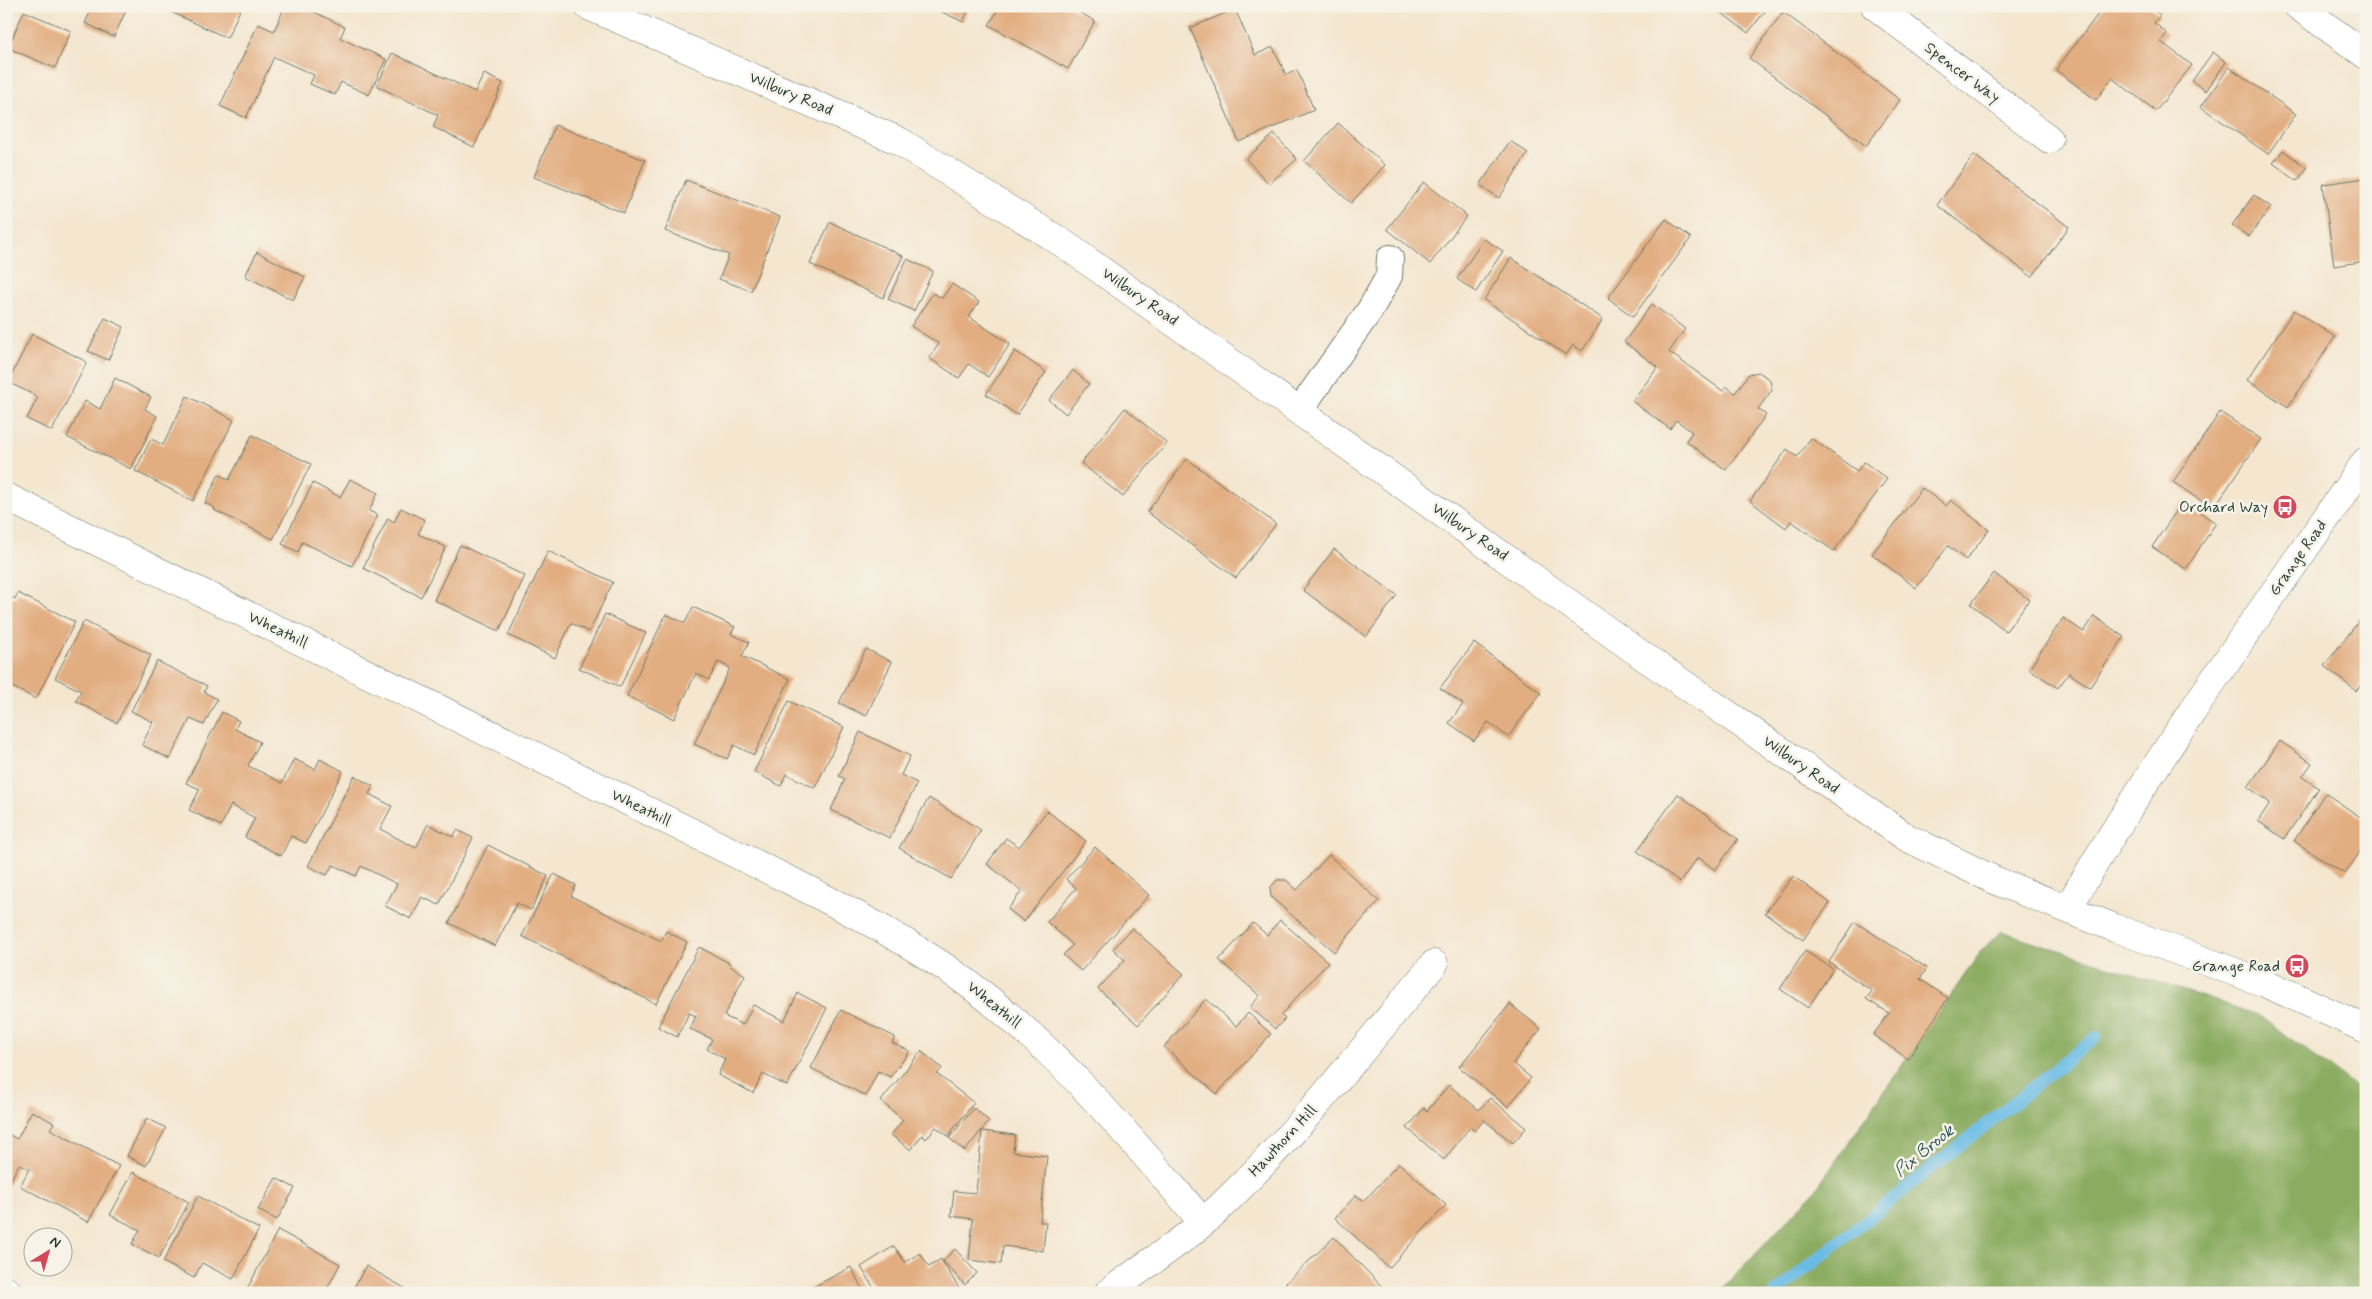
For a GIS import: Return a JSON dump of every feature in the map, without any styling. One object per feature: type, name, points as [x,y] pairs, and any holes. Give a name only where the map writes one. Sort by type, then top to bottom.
[{"type":"street","name":"Wilbury Road","points":[[588,6],[899,141],[1064,244],[1644,656],[1906,837],[1994,880],[2115,928],[2265,983],[2366,1029]]},
{"type":"street","name":"Spencer Way","points":[[1875,6],[2048,139]]},
{"type":"street","points":[[2298,6],[2366,55]]},
{"type":"street","name":"Grange Road","points":[[2068,908],[2116,825],[2166,749],[2366,461]]},
{"type":"street","name":"Wheathill","points":[[6,497],[789,880],[853,912],[911,945],[967,983],[1020,1026],[1053,1056],[1096,1100],[1203,1222]]},
{"type":"street","name":"Hawthorn Hill","points":[[1108,1293],[1203,1222],[1265,1163],[1321,1100],[1434,964]]},
{"type":"lane","points":[[1299,411],[1370,310],[1389,276],[1390,258]]},
{"type":"green space","points":[[2001,931],[2258,1015],[2366,1094],[2366,1293],[1719,1293],[1815,1191],[1982,950]]},
{"type":"building","points":[[93,6],[128,6],[114,37],[85,23]]},
{"type":"building","points":[[158,6],[242,6],[227,38]]},
{"type":"building","points":[[285,6],[302,6],[345,27],[340,38],[386,59],[369,95],[341,82],[335,95],[310,84],[314,75],[274,57],[246,118],[220,106],[258,24],[274,31]]},
{"type":"building","points":[[930,6],[970,6],[963,22]]},
{"type":"building","points":[[1000,6],[1068,6],[1095,21],[1068,69],[989,25]]},
{"type":"building","points":[[1713,6],[1769,6],[1748,33]]},
{"type":"building","points":[[2104,6],[2148,6],[2160,15],[2154,23],[2167,33],[2161,42],[2192,65],[2156,111],[2112,78],[2096,100],[2056,70]]},
{"type":"building","points":[[1235,9],[1255,55],[1273,47],[1286,75],[1297,70],[1314,110],[1239,142],[1190,28]]},
{"type":"building","points":[[24,11],[71,31],[55,68],[8,48]]},
{"type":"building","points":[[1783,12],[1900,100],[1866,146],[1749,58]]},
{"type":"building","points":[[2213,52],[2226,62],[2206,91],[2192,81]]},
{"type":"building","points":[[392,53],[475,92],[484,74],[503,83],[474,147],[433,127],[438,115],[377,86]]},
{"type":"building","points":[[2229,67],[2296,114],[2268,154],[2201,107]]},
{"type":"building","points":[[1338,123],[1385,165],[1351,203],[1304,161]]},
{"type":"building","points":[[555,125],[645,160],[624,213],[534,177]]},
{"type":"building","points":[[1274,134],[1297,159],[1269,184],[1246,159]]},
{"type":"building","points":[[1510,141],[1528,153],[1499,198],[1480,185]]},
{"type":"building","points":[[2283,150],[2307,168],[2297,181],[2273,163]]},
{"type":"building","points":[[1974,155],[2069,227],[2032,277],[1937,205]]},
{"type":"building","points":[[2366,178],[2366,261],[2334,266],[2323,184]]},
{"type":"building","points":[[686,180],[780,217],[751,291],[719,279],[729,255],[665,231]]},
{"type":"building","points":[[1424,182],[1467,216],[1430,264],[1387,229]]},
{"type":"building","points":[[2254,195],[2271,207],[2249,237],[2232,225]]},
{"type":"building","points":[[1666,219],[1691,238],[1633,317],[1608,298]]},
{"type":"building","points":[[830,222],[903,256],[883,298],[810,264]]},
{"type":"building","points":[[1484,239],[1503,251],[1476,292],[1457,279]]},
{"type":"building","points":[[257,252],[305,277],[293,300],[245,276]]},
{"type":"building","points":[[1511,258],[1603,319],[1582,351],[1573,345],[1566,355],[1484,300]]},
{"type":"building","points":[[907,259],[933,271],[914,311],[888,299]]},
{"type":"building","points":[[952,284],[979,302],[969,317],[1010,344],[988,377],[969,364],[959,378],[929,358],[939,344],[911,326],[933,293],[942,298]]},
{"type":"building","points":[[1652,304],[1685,329],[1669,352],[1723,391],[1726,386],[1735,393],[1749,374],[1759,372],[1770,380],[1772,390],[1758,409],[1766,415],[1726,470],[1686,441],[1692,432],[1676,420],[1670,429],[1632,401],[1658,367],[1624,342]]},
{"type":"building","points":[[2294,310],[2335,337],[2288,407],[2247,380]]},
{"type":"building","points":[[105,318],[124,327],[108,360],[88,351]]},
{"type":"building","points":[[32,334],[87,362],[52,431],[27,419],[38,397],[8,382]]},
{"type":"building","points":[[1015,351],[1046,372],[1017,415],[986,394]]},
{"type":"building","points":[[1073,370],[1089,384],[1066,414],[1049,400]]},
{"type":"building","points":[[115,378],[151,397],[145,409],[157,416],[131,469],[67,437],[85,401],[100,409]]},
{"type":"building","points":[[187,396],[234,420],[193,501],[135,471],[151,439],[163,445]]},
{"type":"building","points":[[1125,408],[1167,443],[1123,497],[1081,463]]},
{"type":"building","points":[[2220,412],[2261,439],[2213,509],[2173,482]]},
{"type":"building","points":[[252,435],[311,464],[273,539],[214,510],[215,508],[205,503],[219,474],[229,480]]},
{"type":"building","points":[[1811,438],[1857,471],[1864,462],[1887,479],[1834,551],[1791,521],[1786,528],[1750,501],[1787,449],[1797,457]]},
{"type":"building","points":[[1187,459],[1276,524],[1236,578],[1147,512]]},
{"type":"building","points":[[350,479],[378,493],[369,511],[378,515],[352,566],[302,542],[298,552],[282,544],[313,483],[340,497]]},
{"type":"building","points":[[1922,488],[1946,506],[1951,500],[1989,530],[1966,560],[1948,546],[1916,588],[1872,554]]},
{"type":"building","points":[[2183,501],[2216,523],[2186,569],[2152,547]]},
{"type":"building","points":[[401,508],[425,520],[418,534],[446,547],[421,597],[363,568],[388,518],[394,522]]},
{"type":"building","points":[[460,545],[525,576],[499,631],[434,600]]},
{"type":"building","points":[[1334,549],[1397,595],[1366,637],[1303,590]]},
{"type":"building","points":[[548,551],[613,582],[589,632],[571,623],[555,658],[508,635]]},
{"type":"building","points":[[1994,573],[2029,600],[2006,631],[1971,604]]},
{"type":"building","points":[[18,593],[75,622],[36,699],[6,684],[6,594],[15,599]]},
{"type":"building","points":[[693,607],[735,627],[731,634],[749,642],[742,656],[790,679],[754,755],[734,745],[727,759],[694,744],[730,668],[718,662],[709,680],[696,673],[674,719],[627,696],[666,614],[685,623]]},
{"type":"building","points":[[605,614],[646,633],[620,687],[579,668]]},
{"type":"building","points":[[2094,616],[2124,637],[2090,687],[2069,673],[2058,688],[2029,669],[2063,618],[2084,632]]},
{"type":"building","points":[[84,621],[151,655],[117,723],[76,701],[81,691],[55,678]]},
{"type":"building","points":[[2359,621],[2366,626],[2366,678],[2356,691],[2324,666]]},
{"type":"building","points":[[1474,643],[1541,693],[1508,737],[1488,722],[1474,741],[1449,723],[1463,704],[1440,688]]},
{"type":"building","points":[[866,649],[892,662],[866,716],[839,703]]},
{"type":"building","points":[[157,661],[207,686],[204,692],[217,699],[204,725],[190,719],[170,759],[142,745],[153,722],[131,711]]},
{"type":"building","points":[[789,701],[844,727],[815,788],[786,774],[781,786],[754,772]]},
{"type":"building","points":[[222,712],[239,721],[235,729],[260,742],[248,766],[282,783],[294,759],[315,769],[320,759],[343,771],[306,843],[291,836],[281,856],[245,837],[255,818],[231,805],[221,826],[189,810],[200,789],[186,783]]},
{"type":"building","points":[[860,732],[910,756],[901,775],[917,783],[890,838],[831,810],[845,779],[839,776]]},
{"type":"building","points":[[2280,741],[2312,763],[2302,777],[2319,788],[2284,839],[2258,821],[2270,803],[2248,787]]},
{"type":"building","points":[[354,776],[373,786],[369,794],[392,806],[380,829],[416,848],[428,824],[453,837],[457,830],[473,838],[439,905],[422,897],[411,919],[385,906],[397,884],[361,866],[356,876],[333,865],[327,875],[308,866]]},
{"type":"building","points":[[2325,793],[2366,821],[2366,843],[2345,874],[2294,841]]},
{"type":"building","points":[[1678,794],[1738,839],[1715,870],[1698,857],[1680,882],[1637,851]]},
{"type":"building","points":[[929,798],[981,830],[951,879],[899,848]]},
{"type":"building","points":[[1047,811],[1086,841],[1024,922],[1008,909],[1022,891],[987,864],[1006,838],[1019,847]]},
{"type":"building","points":[[488,845],[548,876],[531,910],[517,903],[495,946],[449,923]]},
{"type":"building","points":[[1095,847],[1149,895],[1081,971],[1063,955],[1073,945],[1047,922],[1076,888],[1066,879]]},
{"type":"building","points":[[1329,855],[1379,901],[1334,952],[1271,897],[1270,888],[1277,880],[1286,880],[1297,890]]},
{"type":"building","points":[[554,874],[576,885],[571,896],[661,941],[666,931],[687,942],[656,1004],[522,936]]},
{"type":"building","points":[[1793,876],[1830,903],[1803,940],[1765,913]]},
{"type":"building","points":[[1280,920],[1328,962],[1281,1015],[1285,1019],[1275,1029],[1250,1007],[1260,996],[1219,960],[1253,923],[1267,935]]},
{"type":"building","points":[[1855,922],[1927,968],[1920,979],[1948,998],[1908,1059],[1873,1035],[1889,1013],[1866,999],[1872,991],[1829,962]]},
{"type":"building","points":[[1132,928],[1184,974],[1138,1025],[1098,989],[1125,960],[1113,949]]},
{"type":"building","points":[[699,947],[731,964],[730,966],[745,975],[724,1016],[743,1025],[753,1005],[784,1021],[798,993],[827,1008],[787,1086],[763,1074],[753,1093],[718,1075],[725,1059],[707,1049],[712,1039],[690,1029],[696,1016],[689,1013],[677,1037],[658,1027]]},
{"type":"building","points":[[1805,951],[1833,969],[1808,1008],[1780,989]]},
{"type":"building","points":[[1206,999],[1236,1026],[1248,1013],[1271,1034],[1217,1094],[1164,1047]]},
{"type":"building","points":[[1510,1004],[1541,1029],[1513,1063],[1531,1078],[1508,1107],[1459,1067]]},
{"type":"building","points":[[841,1010],[895,1037],[892,1043],[910,1051],[890,1077],[878,1071],[866,1096],[811,1068]]},
{"type":"building","points":[[921,1051],[942,1068],[937,1074],[974,1103],[948,1136],[936,1127],[926,1139],[922,1135],[911,1150],[891,1135],[903,1120],[881,1101]]},
{"type":"building","points":[[1449,1085],[1479,1110],[1490,1098],[1526,1128],[1513,1143],[1484,1120],[1475,1131],[1470,1127],[1444,1160],[1407,1128],[1424,1108],[1427,1111]]},
{"type":"building","points":[[974,1108],[989,1121],[965,1151],[949,1138]]},
{"type":"building","points":[[32,1111],[54,1123],[50,1129],[119,1166],[88,1222],[20,1186],[29,1169],[19,1164],[6,1189],[6,1133],[17,1139]]},
{"type":"building","points":[[147,1118],[166,1128],[146,1166],[127,1156]]},
{"type":"building","points":[[982,1131],[1015,1135],[1013,1152],[1047,1156],[1040,1222],[1046,1222],[1043,1251],[1003,1246],[1001,1264],[969,1260],[973,1219],[951,1216],[954,1191],[976,1193]]},
{"type":"building","points":[[1399,1163],[1446,1205],[1389,1268],[1335,1218],[1356,1195],[1364,1201]]},
{"type":"building","points":[[133,1172],[189,1202],[159,1258],[132,1244],[140,1230],[110,1215]]},
{"type":"building","points":[[276,1178],[295,1188],[277,1220],[258,1210]]},
{"type":"building","points":[[198,1196],[259,1229],[233,1279],[202,1263],[194,1278],[163,1262]]},
{"type":"building","points":[[278,1230],[340,1264],[325,1293],[245,1293]]},
{"type":"building","points":[[1334,1237],[1388,1293],[1292,1293],[1284,1285]]},
{"type":"building","points":[[894,1246],[905,1262],[920,1253],[929,1267],[941,1259],[960,1290],[956,1293],[877,1293],[861,1267]]},
{"type":"building","points":[[955,1249],[977,1273],[965,1285],[943,1261]]},
{"type":"building","points":[[366,1266],[413,1293],[351,1293]]},
{"type":"building","points":[[851,1267],[864,1293],[802,1293]]},
{"type":"waterway","name":"Pix Brook","points":[[1775,1293],[2096,1037]]},
{"type":"place","name":"Orchard Way","points":[[2285,507]]},
{"type":"place","name":"Grange Road","points":[[2297,966]]}]
